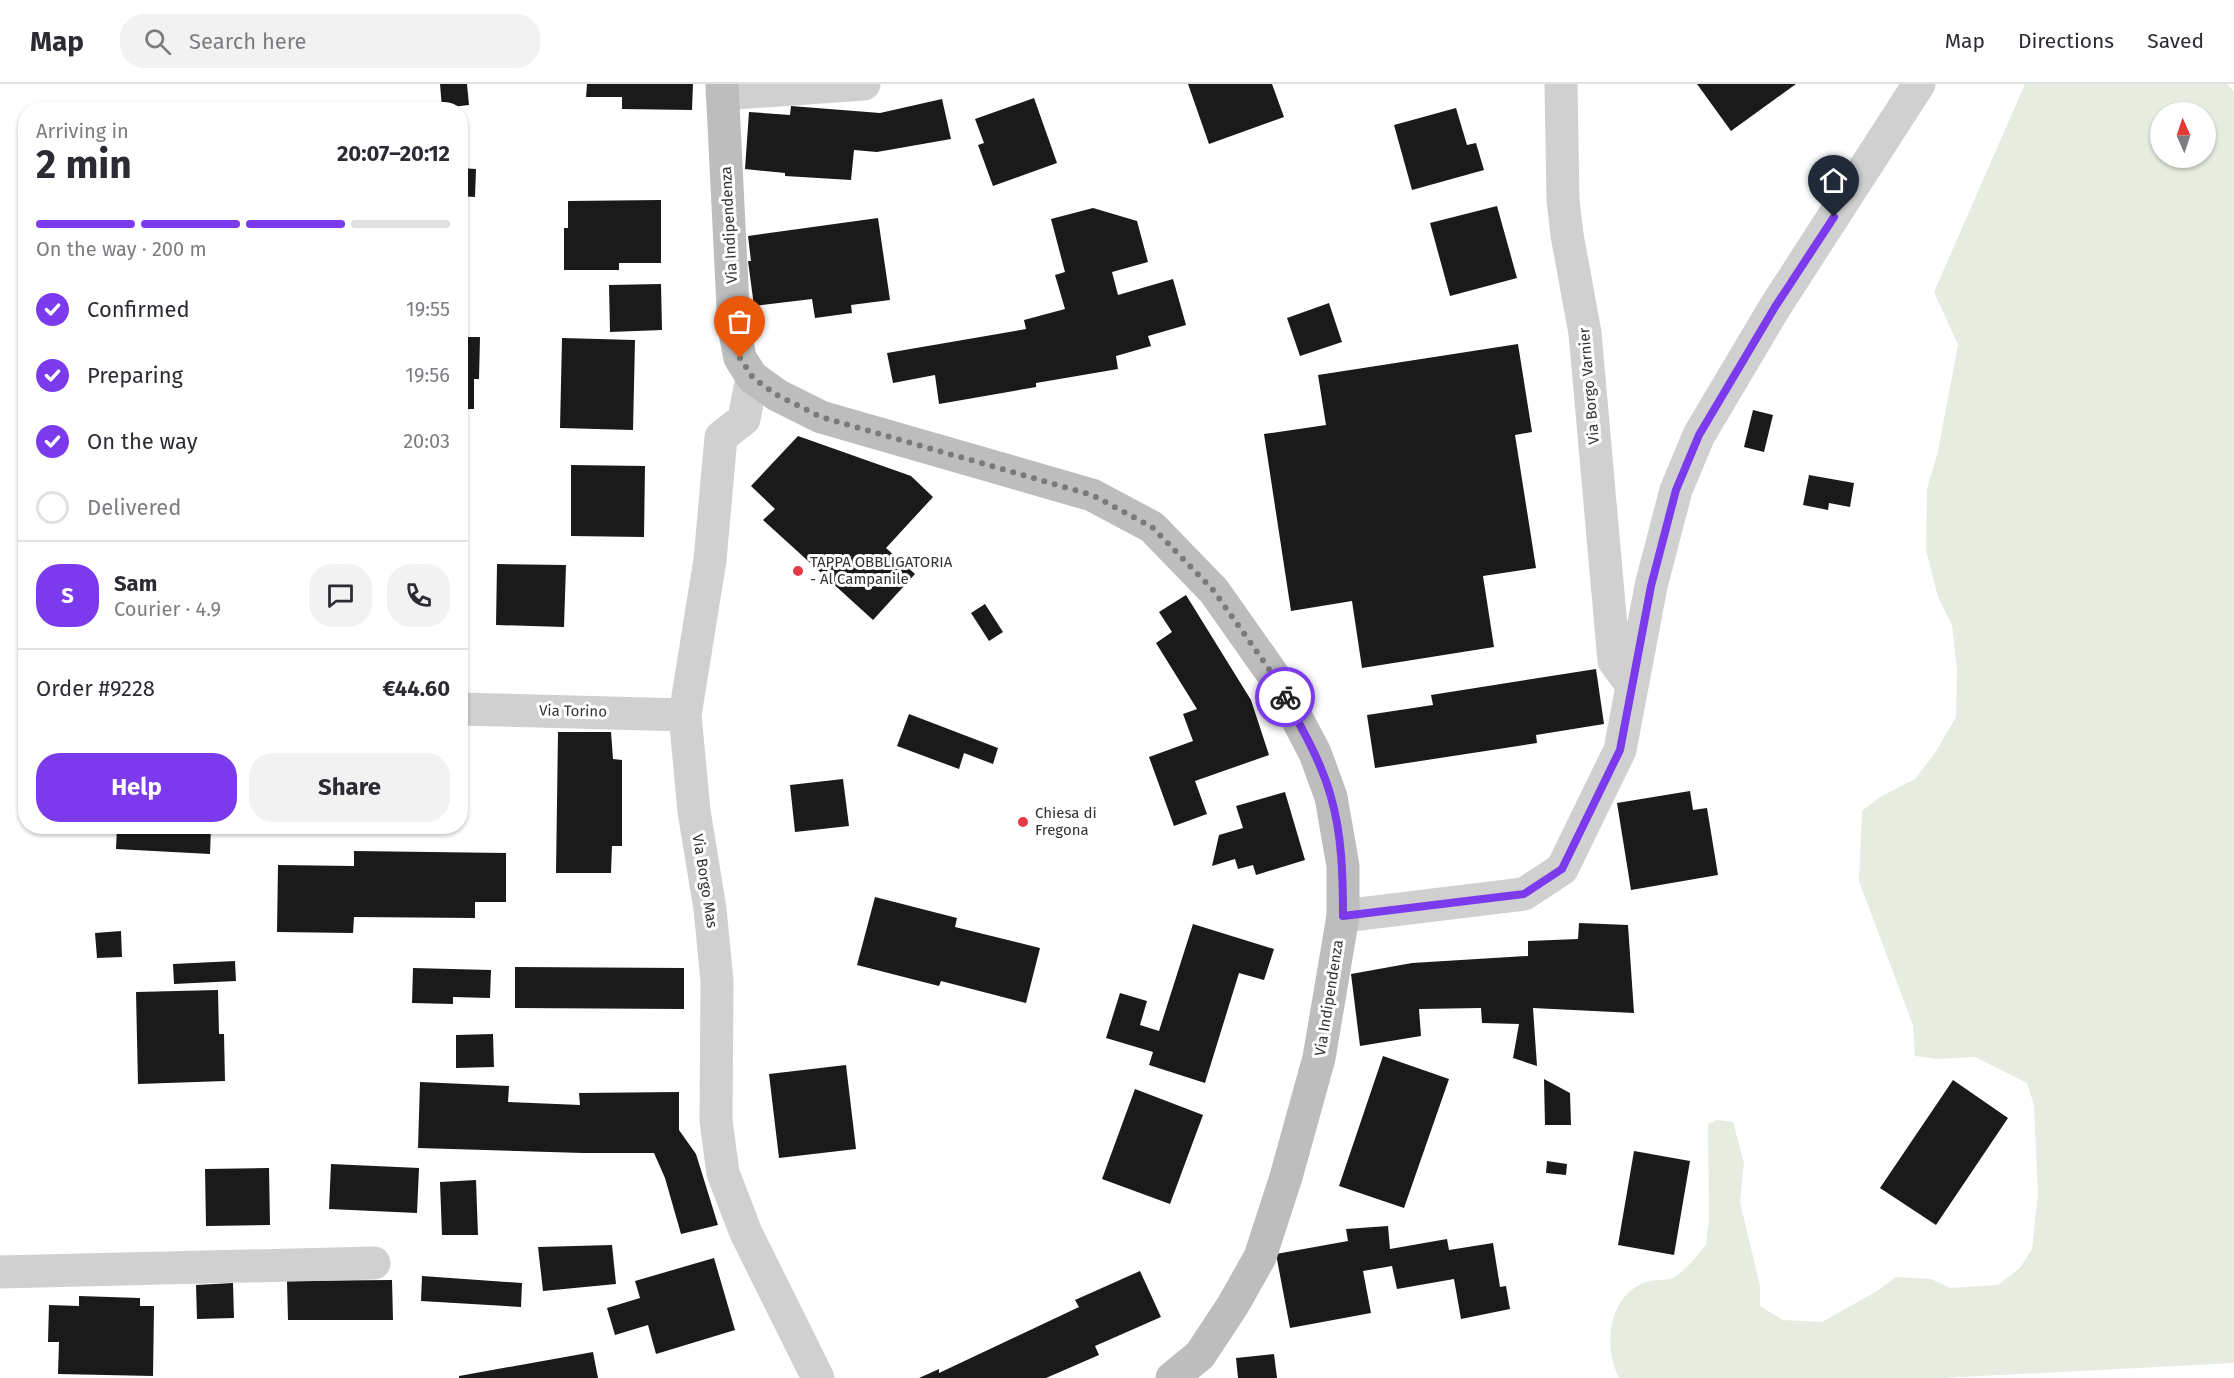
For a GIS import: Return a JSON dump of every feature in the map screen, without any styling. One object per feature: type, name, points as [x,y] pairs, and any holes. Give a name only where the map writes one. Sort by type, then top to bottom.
[{"type":"main road","name":"Via Indipendenza","points":[[722,89],[734,327],[740,358],[753,378],[777,395],[821,417],[1092,495],[1152,527],[1214,591],[1276,679],[1315,753],[1331,797],[1343,866],[1343,916],[1320,1058],[1260,1257],[1233,1305],[1200,1355],[1172,1378]]},
{"type":"street","points":[[722,89],[864,84]]},
{"type":"street","name":"Via Borgo Varnier","points":[[1561,84],[1563,200],[1585,333],[1614,661],[1631,684]]},
{"type":"street","points":[[1343,916],[1524,894],[1562,869],[1620,750],[1651,586],[1676,490],[1699,435],[1775,307],[1918,84]]},
{"type":"street","name":"Via Borgo Mas","points":[[753,378],[744,419],[721,437],[710,560],[686,715],[694,811],[710,909],[717,981],[716,1120],[723,1173],[746,1233],[818,1378]]},
{"type":"street","name":"Via Torino","points":[[468,709],[686,715]]},
{"type":"street","points":[[0,1272],[374,1263]]},
{"type":"shaded area","points":[[2025,84],[2227,84],[2234,91],[2234,1363],[1943,1378],[1619,1378],[1614,1366],[1610,1337],[1612,1323],[1624,1298],[1633,1289],[1646,1282],[1670,1279],[1678,1275],[1706,1245],[1709,1219],[1708,1124],[1717,1120],[1733,1122],[1744,1163],[1740,1202],[1760,1286],[1760,1306],[1783,1320],[1822,1322],[1877,1291],[1896,1277],[1931,1279],[1950,1288],[1998,1285],[2020,1268],[2032,1249],[2038,1194],[2034,1105],[2027,1083],[1975,1057],[1937,1059],[1915,1056],[1913,1025],[1859,881],[1862,811],[1880,797],[1915,779],[1935,753],[1956,717],[1957,670],[1952,625],[1938,597],[1926,550],[1927,489],[1938,451],[1958,345],[1934,292]]},
{"type":"building","points":[[440,84],[467,84],[469,105],[468,102],[442,102]]},
{"type":"building","points":[[587,84],[693,84],[692,110],[622,109],[622,97],[586,97]]},
{"type":"building","points":[[1188,84],[1272,84],[1284,117],[1209,144]]},
{"type":"building","points":[[1697,84],[1796,84],[1731,131]]},
{"type":"building","points":[[1034,98],[1057,163],[993,186],[978,145],[984,143],[975,119]]},
{"type":"building","points":[[942,99],[951,139],[877,152],[854,150],[851,180],[785,176],[785,173],[745,169],[749,112],[790,115],[791,106],[880,113]]},
{"type":"building","points":[[1456,108],[1467,145],[1476,143],[1484,170],[1412,190],[1394,125]]},
{"type":"building","points":[[468,168],[476,169],[475,197],[468,197]]},
{"type":"building","points":[[661,200],[661,263],[619,263],[619,270],[564,270],[564,228],[568,228],[568,201]]},
{"type":"building","points":[[1497,206],[1517,278],[1450,296],[1430,223]]},
{"type":"building","points":[[1093,208],[1137,221],[1148,262],[1112,272],[1118,295],[1173,279],[1186,325],[1148,336],[1151,346],[1116,356],[1118,369],[1036,383],[1036,387],[939,404],[935,375],[893,383],[887,353],[1026,329],[1024,320],[1065,309],[1055,275],[1065,272],[1051,219]]},
{"type":"building","points":[[878,218],[890,300],[851,305],[852,313],[815,318],[812,299],[754,306],[748,261],[751,261],[748,236]]},
{"type":"building","points":[[661,284],[662,330],[610,332],[609,285]]},
{"type":"building","points":[[1329,303],[1342,342],[1300,356],[1287,318]]},
{"type":"building","points":[[468,337],[480,337],[479,379],[474,379],[474,409],[468,409]]},
{"type":"building","points":[[562,338],[635,340],[633,430],[560,428]]},
{"type":"building","points":[[1518,344],[1532,432],[1515,435],[1536,568],[1483,576],[1494,647],[1362,668],[1352,601],[1291,611],[1264,434],[1326,425],[1318,375]]},
{"type":"building","points":[[1753,410],[1773,415],[1764,452],[1744,447]]},
{"type":"building","points":[[798,436],[911,476],[933,497],[886,548],[915,574],[873,620],[763,520],[775,509],[751,486]]},
{"type":"building","points":[[571,465],[645,466],[644,537],[571,536]]},
{"type":"building","points":[[1809,475],[1854,483],[1850,507],[1829,503],[1828,510],[1803,505]]},
{"type":"building","points":[[497,564],[566,565],[564,627],[496,625]]},
{"type":"building","points":[[1186,595],[1251,700],[1269,755],[1195,781],[1207,814],[1174,826],[1149,757],[1193,741],[1183,714],[1197,709],[1156,643],[1172,632],[1159,612]]},
{"type":"building","points":[[985,604],[1003,632],[989,641],[971,613]]},
{"type":"building","points":[[1596,669],[1604,724],[1536,735],[1537,743],[1375,768],[1367,715],[1433,705],[1431,695]]},
{"type":"building","points":[[909,714],[998,748],[993,764],[964,753],[959,769],[897,746]]},
{"type":"building","points":[[558,732],[611,732],[613,759],[622,760],[622,846],[612,846],[611,873],[556,873]]},
{"type":"building","points":[[843,779],[849,826],[795,832],[790,785]]},
{"type":"building","points":[[1690,791],[1693,810],[1707,808],[1718,875],[1631,890],[1617,803]]},
{"type":"building","points":[[1285,792],[1305,860],[1256,875],[1253,865],[1238,869],[1235,859],[1212,866],[1219,835],[1243,828],[1236,806]]},
{"type":"building","points":[[117,834],[211,834],[210,854],[116,849]]},
{"type":"building","points":[[354,851],[506,853],[506,902],[475,902],[475,918],[354,917],[353,933],[277,932],[278,865],[354,866]]},
{"type":"building","points":[[875,897],[957,918],[955,927],[1040,948],[1026,1003],[941,981],[939,986],[857,965]]},
{"type":"building","points":[[1579,923],[1628,925],[1634,1013],[1533,1008],[1537,1066],[1513,1058],[1519,1024],[1482,1023],[1481,1008],[1419,1009],[1421,1036],[1360,1046],[1351,974],[1412,963],[1528,956],[1528,941],[1578,939]]},
{"type":"building","points":[[1193,924],[1274,949],[1264,980],[1239,973],[1205,1083],[1149,1065],[1153,1052],[1106,1038],[1120,993],[1147,1001],[1140,1025],[1159,1031]]},
{"type":"building","points":[[121,931],[122,957],[97,958],[95,933]]},
{"type":"building","points":[[235,961],[236,981],[174,984],[173,964]]},
{"type":"building","points":[[515,967],[684,968],[684,1009],[515,1008]]},
{"type":"building","points":[[413,968],[491,970],[490,998],[453,997],[453,1004],[412,1003]]},
{"type":"building","points":[[218,990],[219,1034],[224,1034],[225,1081],[138,1084],[136,992]]},
{"type":"building","points":[[493,1034],[494,1067],[456,1068],[456,1035]]},
{"type":"building","points":[[1383,1056],[1449,1079],[1404,1208],[1339,1186]]},
{"type":"building","points":[[846,1065],[856,1149],[779,1158],[769,1074]]},
{"type":"building","points":[[1544,1079],[1570,1093],[1571,1125],[1545,1125]]},
{"type":"building","points":[[1953,1080],[2008,1118],[1936,1225],[1880,1188]]},
{"type":"building","points":[[420,1082],[509,1086],[508,1102],[580,1105],[579,1093],[679,1092],[679,1130],[696,1154],[718,1225],[681,1234],[665,1178],[654,1153],[418,1148]]},
{"type":"building","points":[[1135,1089],[1203,1115],[1170,1204],[1102,1179]]},
{"type":"building","points":[[1634,1151],[1690,1161],[1674,1255],[1618,1245]]},
{"type":"building","points":[[1547,1161],[1567,1164],[1566,1175],[1546,1173]]},
{"type":"building","points":[[331,1164],[419,1168],[417,1213],[329,1209]]},
{"type":"building","points":[[269,1168],[270,1225],[206,1226],[205,1169]]},
{"type":"building","points":[[476,1180],[478,1235],[442,1235],[440,1182]]},
{"type":"building","points":[[1388,1226],[1390,1249],[1447,1239],[1449,1250],[1493,1243],[1500,1287],[1506,1286],[1510,1309],[1461,1319],[1454,1279],[1397,1289],[1392,1266],[1363,1271],[1371,1313],[1290,1328],[1276,1254],[1348,1241],[1346,1229]]},
{"type":"building","points":[[612,1245],[616,1284],[543,1291],[538,1247]]},
{"type":"building","points":[[714,1258],[735,1330],[656,1354],[648,1325],[615,1335],[607,1308],[640,1298],[635,1281]]},
{"type":"building","points":[[1140,1271],[1161,1317],[1095,1346],[1099,1355],[1046,1378],[919,1378],[939,1369],[939,1373],[1079,1307],[1075,1300]]},
{"type":"building","points":[[422,1276],[522,1283],[521,1307],[421,1301]]},
{"type":"building","points":[[392,1280],[393,1320],[288,1320],[287,1281]]},
{"type":"building","points":[[233,1283],[234,1318],[197,1319],[196,1285]]},
{"type":"building","points":[[79,1296],[140,1298],[140,1306],[154,1306],[153,1376],[58,1374],[59,1342],[48,1342],[49,1305],[79,1306]]},
{"type":"building","points":[[593,1352],[598,1378],[459,1378],[459,1376]]},
{"type":"building","points":[[1274,1354],[1277,1378],[1238,1378],[1236,1358]]},
{"type":"way so far","points":[[740,358],[753,378],[777,395],[821,417],[1092,495],[1152,527],[1214,591],[1276,679],[1285,697]]},
{"type":"place","name":"TAPPA OBBLIGATORIA - Al Campanile","points":[[798,571]]},
{"type":"place","name":"Chiesa di Fregona","points":[[1023,822]]},
{"type":"route","points":[[1285,697],[1315,753],[1331,797],[1343,866],[1343,916],[1524,894],[1562,869],[1620,750],[1651,586],[1676,490],[1699,435],[1775,307],[1834,217]]}]
